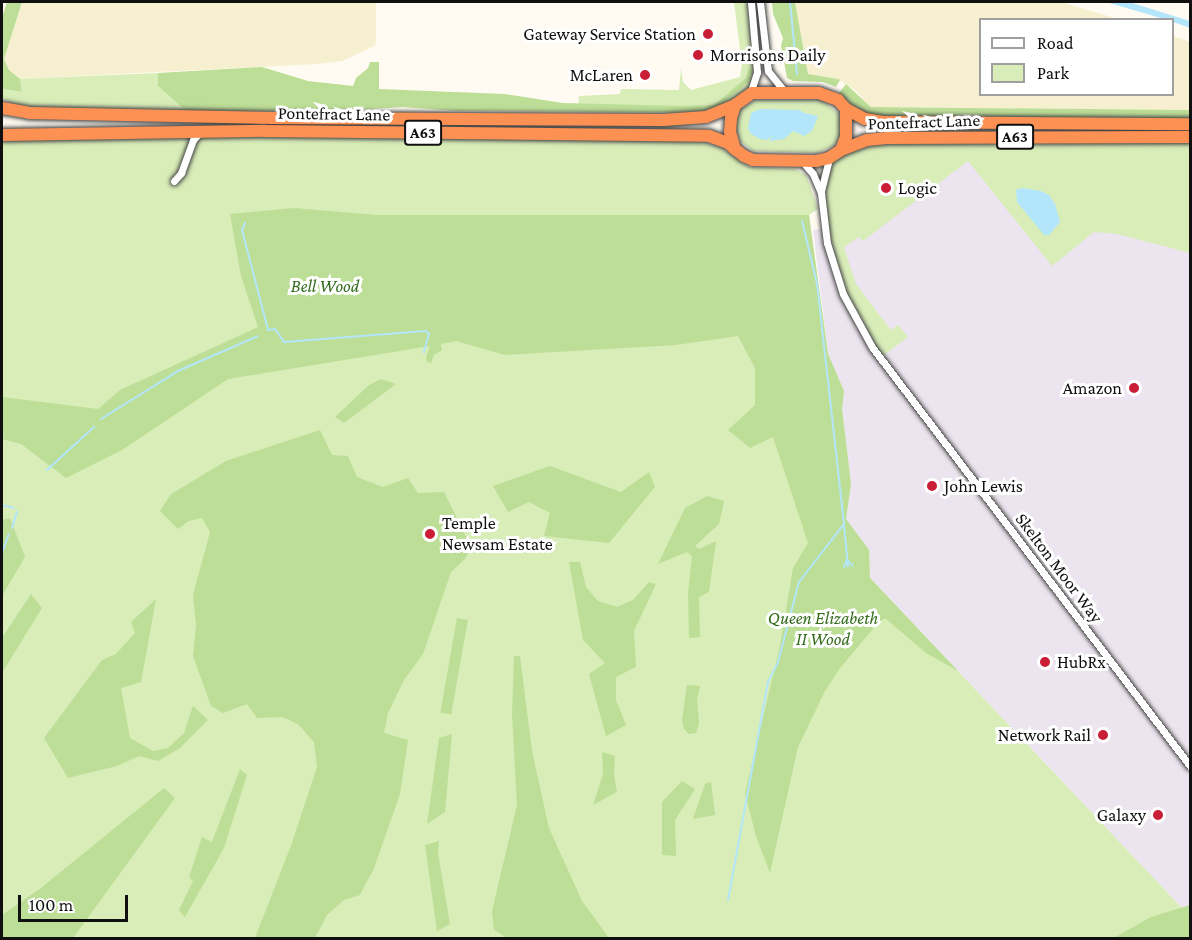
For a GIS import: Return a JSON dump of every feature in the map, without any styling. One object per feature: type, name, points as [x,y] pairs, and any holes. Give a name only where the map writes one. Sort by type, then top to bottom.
[{"type":"highway","name":"A63","points":[[735,105],[750,94],[786,93],[829,95],[846,109]]},
{"type":"highway","name":"Pontefract Lane","points":[[2,108],[29,114],[663,120],[706,117],[735,105]]},
{"type":"highway","points":[[735,105],[730,132],[735,149]]},
{"type":"highway","name":"Pontefract Lane","points":[[846,109],[865,119],[883,122],[1191,124]]},
{"type":"highway","points":[[841,150],[847,130],[846,109]]},
{"type":"highway","name":"Pontefract Lane","points":[[2,135],[201,131],[710,136],[735,149]]},
{"type":"highway","name":"Pontefract Lane","points":[[841,150],[867,140],[887,138],[1191,138]]},
{"type":"highway","name":"A63","points":[[735,149],[753,160],[829,158],[841,150]]},
{"type":"street","points":[[750,94],[757,72],[751,2]]},
{"type":"street","points":[[760,2],[768,71],[786,93]]},
{"type":"street","points":[[181,131],[188,150]]},
{"type":"street","points":[[174,181],[181,173],[188,150],[201,131]]},
{"type":"street","name":"Skelton Moor Way","points":[[821,193],[829,158]]},
{"type":"street","name":"Skelton Moor Way","points":[[801,160],[813,174],[821,193],[827,243],[838,279],[851,311],[872,346],[1191,766]]},
{"type":"shaded area","points":[[22,2],[376,2],[376,40],[375,46],[342,61],[317,64],[20,79],[9,70],[4,59]]},
{"type":"shaded area","points":[[795,2],[1061,2],[1115,18],[979,18],[979,96],[1174,96],[1174,36],[1190,42],[1190,110],[871,107],[855,90],[838,79],[808,74]]},
{"type":"shaded area","points":[[1190,157],[1190,905],[1182,908],[870,578],[869,550],[846,519],[851,484],[842,409],[844,391],[828,354],[813,230],[848,225],[874,159]]},
{"type":"green space","points":[[7,2],[22,2],[4,59],[9,70],[20,79],[22,92],[2,89],[2,17]]},
{"type":"green space","points":[[734,2],[747,2],[754,71],[752,86],[732,101],[713,111],[689,113],[578,112],[579,96],[620,94],[621,89],[679,90],[681,68],[683,82],[691,90],[740,77],[742,65]]},
{"type":"green space","points":[[772,2],[795,2],[808,74],[838,79],[840,80],[836,87],[823,82],[793,81],[787,78],[781,46],[783,38],[773,14]]},
{"type":"green space","points":[[370,62],[379,62],[379,89],[504,94],[563,103],[681,106],[714,105],[746,78],[749,68],[753,70],[749,81],[721,105],[710,110],[667,112],[457,111],[403,107],[339,111],[186,111],[158,86],[158,73],[262,67],[308,81],[353,86],[356,78],[368,68]]},
{"type":"green space","points":[[158,73],[158,86],[186,111],[24,107],[2,99],[2,89],[22,92],[20,79]]},
{"type":"green space","points":[[846,84],[871,107],[1190,110],[1190,119],[1002,118],[966,114],[949,117],[878,116],[867,114],[852,105],[839,93]]},
{"type":"green space","points":[[756,100],[821,100],[841,115],[840,138],[833,146],[817,153],[753,151],[740,141],[735,125],[741,109]]},
{"type":"green space","name":"Temple Newsam Estate","points":[[205,136],[700,141],[722,148],[749,167],[795,169],[806,175],[818,209],[809,215],[828,354],[844,391],[842,409],[851,484],[846,519],[869,550],[870,578],[1182,908],[1190,905],[1190,938],[2,938],[2,138]]},
{"type":"green space","points":[[1190,137],[1190,253],[1117,234],[1094,232],[1052,266],[968,161],[863,241],[859,237],[844,247],[856,284],[891,330],[898,325],[908,337],[880,358],[872,347],[835,271],[821,193],[825,169],[836,155],[853,144]]},
{"type":"green space","name":"Bell Wood","points":[[294,208],[377,215],[809,215],[828,354],[844,391],[842,409],[851,484],[846,519],[869,550],[870,578],[958,671],[926,653],[885,618],[878,623],[840,668],[824,693],[798,747],[770,873],[756,836],[745,793],[780,646],[793,568],[808,543],[773,437],[750,448],[728,430],[755,405],[755,368],[738,336],[676,345],[505,355],[456,341],[441,344],[442,350],[434,355],[431,363],[427,362],[426,357],[430,346],[228,379],[122,450],[66,478],[21,444],[2,439],[2,397],[98,409],[120,390],[258,327],[241,276],[230,214]]},
{"type":"green space","points":[[381,379],[396,384],[344,423],[335,417],[369,385]]},
{"type":"green space","points":[[320,430],[332,455],[348,456],[357,477],[383,487],[408,478],[418,493],[444,492],[471,547],[465,559],[451,572],[423,654],[404,680],[388,713],[384,733],[408,740],[400,794],[374,868],[360,895],[344,900],[327,915],[315,938],[255,938],[292,843],[317,767],[314,742],[298,724],[282,717],[257,718],[247,704],[223,713],[211,706],[193,656],[196,625],[193,595],[210,532],[202,518],[189,521],[178,529],[160,511],[171,494],[226,461]]},
{"type":"green space","points":[[550,466],[621,492],[649,472],[655,487],[609,543],[544,536],[550,513],[529,502],[508,512],[493,486]]},
{"type":"green space","points":[[707,496],[724,501],[719,524],[695,546],[699,549],[716,541],[709,592],[699,597],[700,637],[689,638],[688,593],[692,556],[687,552],[658,564],[685,508]]},
{"type":"green space","points":[[10,518],[25,557],[2,596],[2,520]]},
{"type":"green space","points":[[569,562],[580,562],[586,587],[598,601],[617,607],[633,600],[649,582],[656,584],[634,631],[636,667],[616,677],[616,700],[626,725],[606,736],[589,674],[605,663],[583,640]]},
{"type":"green space","points":[[31,594],[42,608],[2,673],[2,638]]},
{"type":"green space","points":[[156,599],[141,682],[121,688],[130,738],[153,751],[168,748],[184,733],[193,706],[208,720],[180,748],[158,761],[139,756],[117,766],[68,778],[44,738],[102,660],[116,654],[135,633],[131,622]]},
{"type":"green space","points":[[457,618],[468,620],[451,714],[440,713]]},
{"type":"green space","points":[[514,656],[520,656],[532,751],[549,828],[582,901],[609,938],[507,938],[494,930],[492,911],[517,805],[512,714]]},
{"type":"green space","points":[[687,685],[700,686],[697,699],[699,723],[696,733],[689,734],[684,729],[682,720]]},
{"type":"green space","points":[[452,734],[445,812],[427,824],[439,738]]},
{"type":"green space","points":[[602,752],[615,756],[614,774],[617,792],[593,805],[603,774]]},
{"type":"green space","points":[[240,769],[247,775],[224,848],[185,917],[179,910],[193,881],[189,877],[202,837],[212,842]]},
{"type":"green space","points":[[682,781],[695,789],[675,820],[676,856],[662,855],[662,802]]},
{"type":"green space","points":[[711,782],[715,815],[693,819],[705,784]]},
{"type":"green space","points":[[164,788],[175,798],[73,938],[2,938],[2,915],[41,888]]},
{"type":"green space","points":[[439,841],[438,853],[450,924],[437,931],[425,845]]},
{"type":"green space","points":[[1190,905],[1190,938],[1114,938],[1151,917]]},
{"type":"water","points":[[1106,2],[1129,2],[1190,21],[1190,28],[1174,22],[1174,18],[1161,18]]},
{"type":"water","points":[[760,109],[800,110],[818,116],[812,131],[804,136],[793,131],[784,139],[769,141],[773,135],[767,140],[760,139],[751,134],[748,128],[751,113]]},
{"type":"water","points":[[1022,188],[1041,191],[1049,195],[1055,204],[1060,222],[1049,235],[1044,235],[1017,202],[1016,190]]},
{"type":"waterway","points":[[790,2],[797,74]]},
{"type":"waterway","points":[[728,900],[768,682],[778,662],[799,582],[844,524],[817,284],[802,221]]},
{"type":"waterway","points":[[245,223],[242,230],[268,330],[275,329],[284,342],[426,331],[429,334],[424,352]]},
{"type":"waterway","points":[[101,419],[178,371],[258,336]]},
{"type":"waterway","points":[[47,470],[94,427]]},
{"type":"waterway","points":[[2,505],[14,508]]},
{"type":"waterway","points":[[12,528],[17,512]]},
{"type":"waterway","points":[[844,525],[848,567]]},
{"type":"waterway","points":[[2,553],[9,534]]},
{"type":"waterway","points":[[844,567],[847,560],[853,566]]},
{"type":"place","name":"Gateway Service Station","points":[[708,34]]},
{"type":"place","name":"Morrisons Daily","points":[[698,55]]},
{"type":"place","name":"McLaren","points":[[645,75]]},
{"type":"place","name":"Logic","points":[[886,188]]},
{"type":"place","name":"Amazon","points":[[1134,388]]},
{"type":"place","name":"John Lewis","points":[[932,486]]},
{"type":"place","name":"Temple Newsam Estate","points":[[430,534]]},
{"type":"place","name":"HubRx","points":[[1045,662]]},
{"type":"place","name":"Network Rail","points":[[1103,735]]},
{"type":"place","name":"Galaxy","points":[[1158,815]]},
{"type":"park label","name":"Queen Elizabeth II Wood","points":[[823,629]]}]
